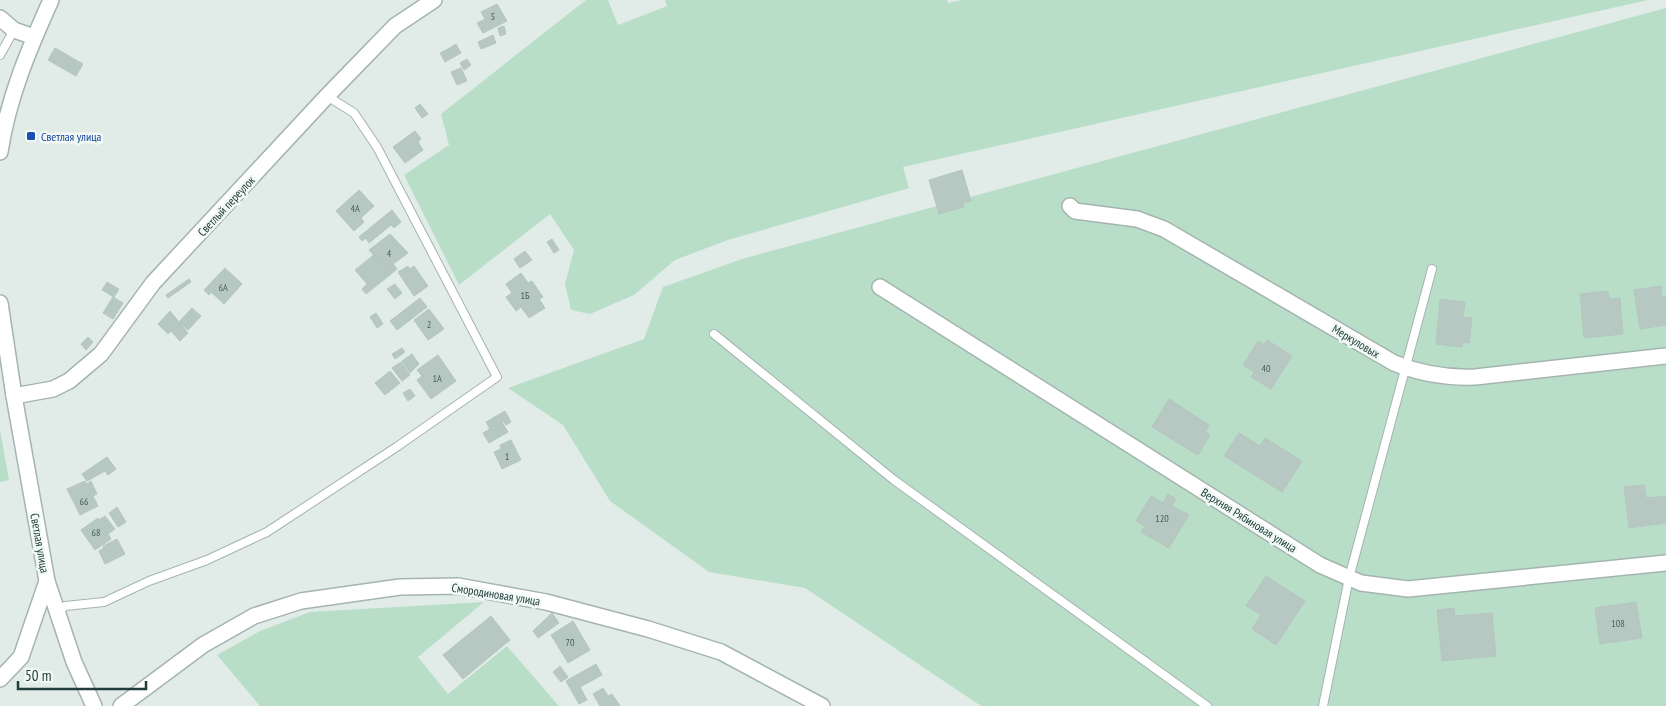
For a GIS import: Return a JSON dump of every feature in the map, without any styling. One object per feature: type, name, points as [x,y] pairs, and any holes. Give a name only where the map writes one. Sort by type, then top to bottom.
[{"type":"street","points":[[0,152],[1,121],[34,37],[51,0]]},
{"type":"street","name":"Светлый переулок","points":[[14,396],[53,389],[69,381],[101,354],[153,283],[327,96],[395,26],[434,0]]},
{"type":"street","points":[[0,18],[14,30],[34,37]]},
{"type":"street","name":"Меркуловых","points":[[1070,206],[1075,211],[1130,218],[1164,229],[1404,367],[1426,374],[1458,378],[1666,356]]},
{"type":"street","name":"Верхняя Рябиновая улица","points":[[880,286],[1320,565],[1361,584],[1408,589],[1666,563]]},
{"type":"street","name":"Светлая улица","points":[[0,303],[14,396],[47,581],[74,662],[94,706]]},
{"type":"street","points":[[0,679],[21,657],[47,581]]},
{"type":"street","name":"Смородиновая улица","points":[[121,706],[202,645],[254,616],[301,601],[400,587],[458,586],[546,602],[648,629],[721,652],[822,706]]},
{"type":"lane","points":[[0,55],[14,30]]},
{"type":"lane","points":[[58,613],[65,606],[104,602],[149,581],[207,560],[267,532],[398,446],[498,377],[376,147],[354,113],[327,96]]},
{"type":"lane","points":[[1323,706],[1349,578],[1404,367],[1432,269]]},
{"type":"lane","points":[[714,334],[894,480],[1207,706]]},
{"type":"green space","points":[[586,0],[608,0],[618,25],[667,6],[665,0],[947,0],[948,3],[963,0],[1648,0],[903,167],[909,188],[728,240],[675,260],[634,295],[590,314],[571,310],[565,284],[574,250],[550,214],[459,285],[404,175],[449,145],[441,114]]},
{"type":"green space","points":[[1666,8],[1666,706],[981,706],[805,588],[709,572],[610,501],[563,425],[508,388],[644,339],[663,287],[742,259]]},
{"type":"green space","points":[[0,430],[9,480],[0,482]]},
{"type":"green space","points":[[484,602],[418,657],[448,694],[507,646],[559,706],[260,706],[217,655],[260,631],[310,612]]},
{"type":"building","points":[[497,4],[507,21],[483,33],[477,23],[485,19],[481,12]]},
{"type":"building","points":[[504,26],[506,34],[500,36],[498,28]]},
{"type":"building","points":[[493,35],[496,43],[481,49],[478,42]]},
{"type":"building","points":[[456,44],[461,53],[452,58],[448,49]]},
{"type":"building","points":[[55,48],[83,64],[76,76],[48,60]]},
{"type":"building","points":[[448,49],[452,58],[445,62],[440,53]]},
{"type":"building","points":[[467,59],[471,65],[464,70],[460,63]]},
{"type":"building","points":[[461,68],[467,81],[457,85],[451,72]]},
{"type":"building","points":[[420,104],[428,114],[422,118],[415,108]]},
{"type":"building","points":[[415,131],[421,139],[418,142],[423,150],[405,163],[393,147]]},
{"type":"building","points":[[962,170],[971,201],[963,203],[964,207],[939,214],[929,180]]},
{"type":"building","points":[[359,190],[374,206],[361,218],[364,222],[354,231],[336,211]]},
{"type":"building","points":[[392,210],[401,222],[394,228],[391,225],[369,243],[366,238],[362,241],[359,237]]},
{"type":"building","points":[[390,234],[408,253],[393,264],[397,269],[391,274],[369,250]]},
{"type":"building","points":[[552,239],[559,250],[554,253],[547,242]]},
{"type":"building","points":[[525,251],[532,260],[520,268],[514,259]]},
{"type":"building","points":[[375,254],[391,274],[366,294],[362,289],[367,284],[355,270]]},
{"type":"building","points":[[408,266],[409,269],[414,266],[428,286],[414,296],[398,272]]},
{"type":"building","points":[[225,268],[242,284],[224,304],[211,292],[209,295],[204,290]]},
{"type":"building","points":[[521,273],[528,283],[532,281],[543,297],[539,299],[545,308],[529,318],[521,307],[516,311],[506,297],[512,293],[506,284]]},
{"type":"building","points":[[189,279],[191,282],[168,298],[166,295]]},
{"type":"building","points":[[107,282],[119,289],[114,297],[102,290]]},
{"type":"building","points":[[395,284],[402,293],[395,299],[387,289]]},
{"type":"building","points":[[1661,286],[1662,297],[1666,296],[1666,325],[1640,329],[1634,290]]},
{"type":"building","points":[[1608,291],[1609,299],[1620,298],[1623,334],[1584,338],[1580,294]]},
{"type":"building","points":[[113,297],[123,303],[113,319],[103,313]]},
{"type":"building","points":[[420,298],[427,307],[397,330],[390,321]]},
{"type":"building","points":[[1440,299],[1465,302],[1463,317],[1472,318],[1469,343],[1462,342],[1462,347],[1436,344]]},
{"type":"building","points":[[192,308],[201,316],[188,330],[179,322]]},
{"type":"building","points":[[429,309],[444,329],[428,340],[414,320]]},
{"type":"building","points":[[170,311],[188,333],[180,341],[171,331],[168,334],[158,324]]},
{"type":"building","points":[[376,313],[383,324],[377,328],[370,317]]},
{"type":"building","points":[[88,337],[93,342],[86,350],[81,344]]},
{"type":"building","points":[[1267,340],[1292,356],[1271,389],[1251,377],[1254,372],[1243,365],[1258,341],[1264,345]]},
{"type":"building","points":[[402,348],[405,352],[395,359],[392,354]]},
{"type":"building","points":[[412,354],[419,364],[410,373],[402,361]]},
{"type":"building","points":[[438,355],[456,381],[431,399],[417,380],[422,376],[417,370]]},
{"type":"building","points":[[401,362],[410,375],[402,381],[392,368]]},
{"type":"building","points":[[390,371],[400,383],[385,395],[375,383]]},
{"type":"building","points":[[410,389],[415,396],[408,401],[403,393]]},
{"type":"building","points":[[1169,399],[1209,425],[1205,432],[1210,435],[1198,455],[1152,427]]},
{"type":"building","points":[[505,411],[511,422],[506,425],[503,421],[490,429],[486,422]]},
{"type":"building","points":[[502,422],[508,432],[489,443],[483,433]]},
{"type":"building","points":[[1239,433],[1260,446],[1265,438],[1302,461],[1282,492],[1224,456]]},
{"type":"building","points":[[511,440],[521,460],[502,469],[494,452],[501,449],[500,445]]},
{"type":"building","points":[[107,457],[116,469],[108,475],[105,471],[87,481],[82,474]]},
{"type":"building","points":[[85,481],[87,484],[91,481],[97,494],[93,496],[98,506],[80,515],[67,489]]},
{"type":"building","points":[[1644,485],[1646,498],[1666,496],[1666,523],[1629,528],[1624,487]]},
{"type":"building","points":[[1168,494],[1176,499],[1172,506],[1189,515],[1169,548],[1141,532],[1145,526],[1136,521],[1151,496],[1163,503]]},
{"type":"building","points":[[117,507],[126,522],[118,527],[109,513]]},
{"type":"building","points":[[105,516],[115,529],[108,534],[111,539],[95,550],[81,530],[98,518],[99,520]]},
{"type":"building","points":[[117,539],[125,554],[105,564],[99,551],[104,548],[103,546]]},
{"type":"building","points":[[1266,576],[1305,601],[1276,645],[1252,629],[1261,615],[1246,606]]},
{"type":"building","points":[[1636,602],[1642,638],[1600,644],[1595,608]]},
{"type":"building","points":[[1454,608],[1455,616],[1492,613],[1496,656],[1442,661],[1437,610]]},
{"type":"building","points":[[552,613],[559,623],[538,638],[533,631]]},
{"type":"building","points":[[491,616],[510,640],[463,679],[443,655]]},
{"type":"building","points":[[573,621],[590,650],[568,663],[551,635]]},
{"type":"building","points":[[596,664],[602,675],[580,687],[587,700],[579,704],[566,681]]},
{"type":"building","points":[[560,666],[568,677],[561,682],[553,672]]},
{"type":"building","points":[[603,688],[608,696],[612,694],[620,706],[600,706],[593,694]]},
{"type":"place","name":"Светлая улица","points":[[31,136]]}]
